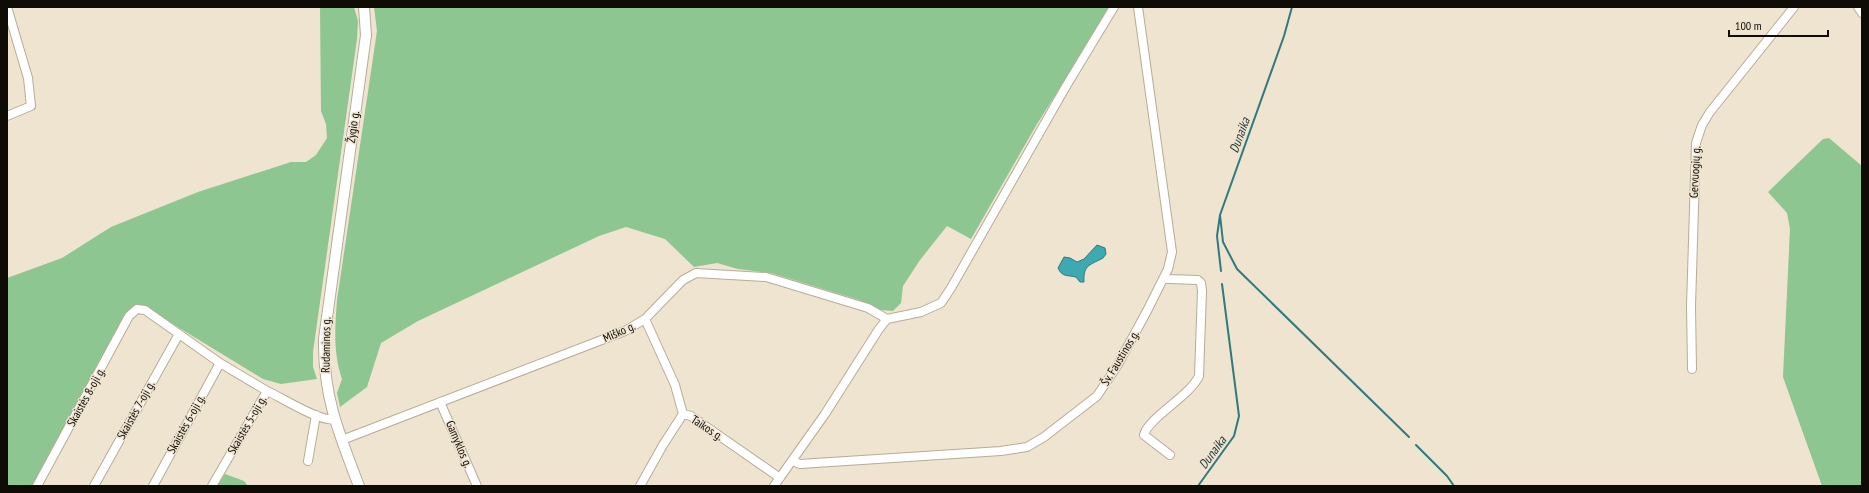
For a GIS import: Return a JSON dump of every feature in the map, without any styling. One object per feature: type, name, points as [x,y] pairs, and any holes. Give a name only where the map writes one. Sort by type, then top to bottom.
[{"type":"main road","name":"Žygio g.","points":[[335,247],[366,35],[364,7]]},
{"type":"main road","name":"Rudaminos g.","points":[[335,247],[326,314],[324,345],[326,382],[334,419],[359,486]]},
{"type":"street","points":[[774,486],[887,319],[921,312],[941,303],[1065,88],[1114,7]]},
{"type":"street","name":"Šv. Faustinos g.","points":[[792,460],[800,464],[1001,451],[1027,447],[1044,437],[1096,396],[1117,366],[1164,278],[1171,261],[1172,241],[1138,7]]},
{"type":"street","name":"Gervuogių g.","points":[[1692,369],[1691,306],[1696,143],[1702,125],[1710,112],[1794,7]]},
{"type":"street","points":[[1858,7],[1862,13]]},
{"type":"street","points":[[7,8],[28,78],[31,106],[7,116]]},
{"type":"street","name":"Miško g.","points":[[342,440],[625,331],[646,319],[683,280],[696,273],[766,277],[868,308],[887,319]]},
{"type":"street","points":[[1164,278],[1198,280],[1201,283],[1202,291],[1199,376],[1196,384],[1163,413],[1145,431],[1144,435],[1170,455]]},
{"type":"street","name":"Skaistės 8-oji g.","points":[[38,486],[130,316],[137,309],[145,310],[179,334]]},
{"type":"street","points":[[646,319],[675,385],[683,414]]},
{"type":"street","points":[[179,334],[220,363],[267,390]]},
{"type":"street","name":"Skaistės 7-oji g.","points":[[94,486],[179,334]]},
{"type":"street","name":"Skaistės 6-oji g.","points":[[153,486],[220,363]]},
{"type":"street","name":"Skaistės 5-oji g.","points":[[212,486],[267,390],[316,416],[330,420],[334,419]]},
{"type":"street","name":"Gamyklos g.","points":[[440,402],[477,486]]},
{"type":"street","name":"Taikos g.","points":[[640,486],[663,445],[683,414],[691,416],[780,478]]},
{"type":"street","points":[[308,461],[316,416]]},
{"type":"green space","points":[[320,7],[354,7],[358,21],[357,39],[313,352],[313,367],[317,379],[281,384],[263,379],[145,307],[135,307],[33,486],[7,486],[7,278],[62,258],[111,227],[198,192],[291,162],[306,162],[316,155],[327,138],[326,124],[321,111]]},
{"type":"green space","points":[[374,7],[1111,7],[1037,124],[971,239],[947,226],[920,260],[903,286],[901,303],[893,311],[881,310],[859,300],[771,273],[738,269],[717,263],[694,267],[665,239],[626,227],[599,236],[418,321],[381,343],[367,387],[340,407],[337,393],[342,379],[337,359],[335,330],[337,300],[377,31]]},
{"type":"green space","points":[[1829,138],[1862,166],[1862,486],[1822,486],[1783,377],[1790,229],[1787,213],[1768,192],[1823,139]]},
{"type":"green space","points":[[225,474],[244,481],[248,486],[217,486]]},
{"type":"water","points":[[1097,245],[1105,248],[1106,254],[1103,258],[1086,268],[1084,282],[1080,282],[1076,277],[1061,273],[1058,268],[1064,257],[1070,258],[1077,262],[1084,259]]},
{"type":"waterway","name":"Dunaika","points":[[1221,271],[1217,236],[1220,215],[1284,36],[1292,7]]},
{"type":"waterway","points":[[1220,215],[1223,242],[1237,269],[1409,437]]},
{"type":"waterway","name":"Dunaika","points":[[1198,486],[1234,436],[1239,416],[1222,284]]},
{"type":"waterway","points":[[1416,445],[1447,476],[1454,486]]}]
